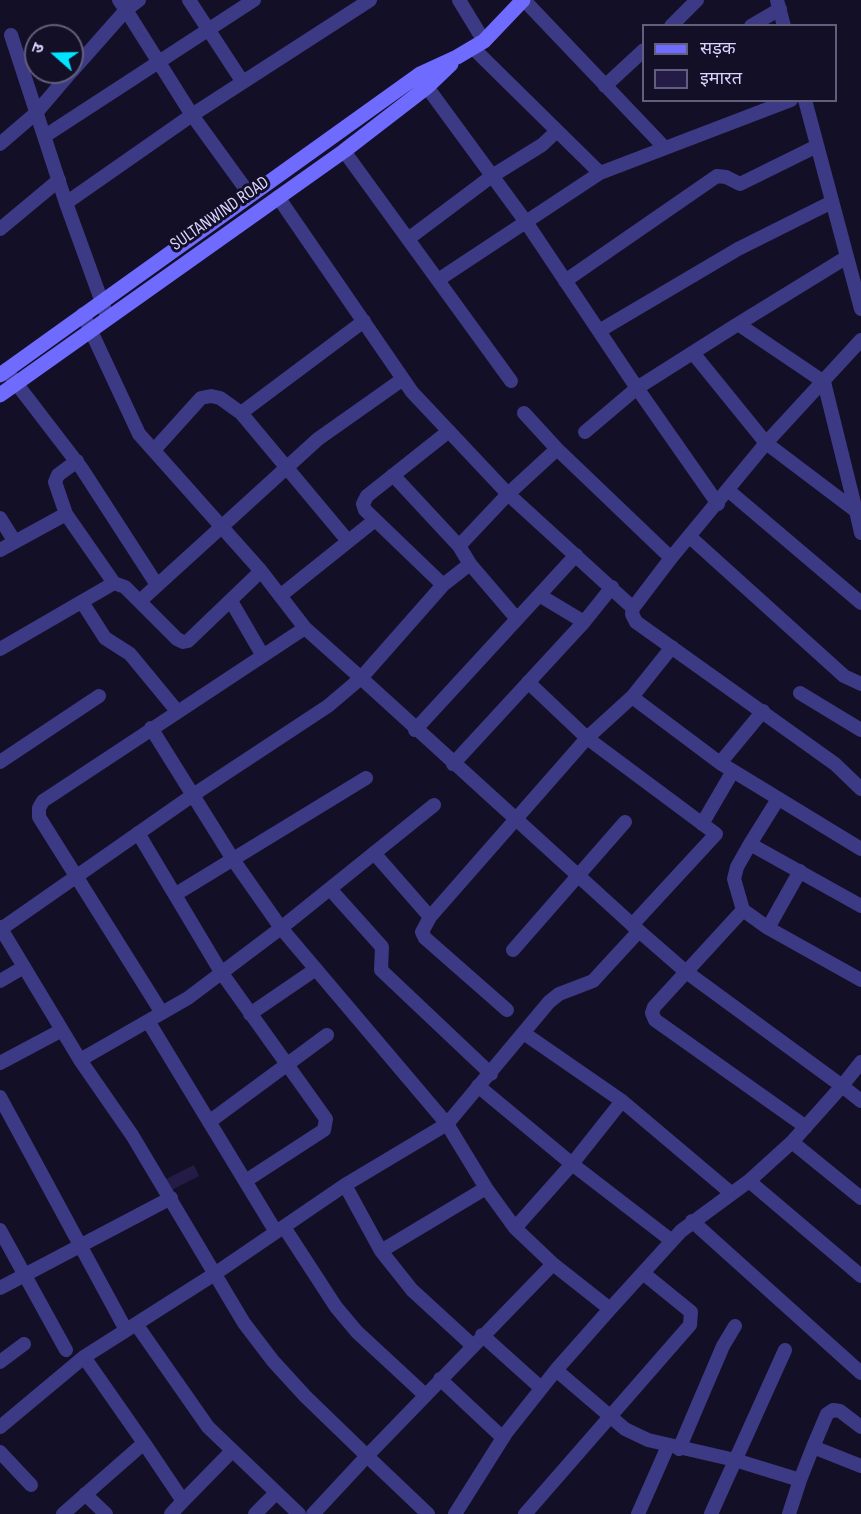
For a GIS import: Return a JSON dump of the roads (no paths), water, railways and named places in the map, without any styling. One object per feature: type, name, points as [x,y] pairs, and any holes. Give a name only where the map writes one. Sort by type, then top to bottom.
[{"type":"main road","points":[[3,372],[420,74],[458,57],[479,44],[523,0]]},
{"type":"main road","name":"SULTANWIND ROAD","points":[[0,395],[91,328],[344,151],[427,87],[458,57]]},
{"type":"street","points":[[84,56],[123,5],[139,0]]},
{"type":"street","points":[[189,0],[206,30],[242,81]]},
{"type":"street","points":[[45,136],[254,0]]},
{"type":"street","points":[[66,203],[242,81],[370,0]]},
{"type":"street","points":[[459,0],[479,44],[557,131],[600,173]]},
{"type":"street","points":[[523,0],[665,148]]},
{"type":"street","points":[[672,24],[697,0]]},
{"type":"street","points":[[123,5],[192,115],[250,195]]},
{"type":"street","points":[[754,24],[778,5],[783,24]]},
{"type":"street","points":[[12,35],[66,203],[100,301],[108,316]]},
{"type":"street","points":[[605,86],[642,52]]},
{"type":"street","points":[[0,144],[36,113],[61,84]]},
{"type":"street","points":[[427,87],[526,222],[718,504]]},
{"type":"street","points":[[438,280],[600,173],[786,102]]},
{"type":"street","points":[[806,102],[861,309]]},
{"type":"street","points":[[408,239],[492,176],[542,145],[557,131]]},
{"type":"street","points":[[566,281],[717,176],[726,177],[740,184],[817,146]]},
{"type":"street","points":[[344,151],[511,381]]},
{"type":"street","points":[[0,229],[59,180]]},
{"type":"street","points":[[278,197],[403,379],[508,494],[633,608]]},
{"type":"street","points":[[599,331],[738,249],[832,202]]},
{"type":"street","points":[[585,432],[637,388],[847,256]]},
{"type":"street","points":[[83,314],[139,434],[261,571],[305,628],[415,730],[685,971],[861,1101]]},
{"type":"street","points":[[241,413],[363,321]]},
{"type":"street","points":[[738,324],[824,382],[858,511],[861,533]]},
{"type":"street","points":[[861,340],[766,443],[633,608],[633,618],[835,764],[861,789]]},
{"type":"street","points":[[693,353],[766,443],[858,511]]},
{"type":"street","points":[[3,372],[17,383],[77,461],[157,585]]},
{"type":"street","points":[[140,601],[318,439],[403,379]]},
{"type":"street","points":[[154,450],[201,398],[211,396],[220,398],[241,413],[288,466],[348,541]]},
{"type":"street","points":[[524,413],[557,449],[671,558]]},
{"type":"street","points":[[443,585],[365,510],[365,499],[449,431]]},
{"type":"street","points":[[459,546],[508,494],[557,449]]},
{"type":"street","points":[[77,461],[58,475],[55,482],[66,514],[114,583],[125,587],[177,639],[188,642],[261,571]]},
{"type":"street","points":[[393,475],[459,546],[471,564],[517,619]]},
{"type":"street","points":[[729,491],[861,603]]},
{"type":"street","points":[[0,550],[66,514]]},
{"type":"street","points":[[0,518],[15,542]]},
{"type":"street","points":[[280,596],[375,520]]},
{"type":"street","points":[[690,537],[844,676],[861,684]]},
{"type":"street","points":[[415,730],[576,555]]},
{"type":"street","points":[[428,1514],[273,1361],[244,1323],[213,1275],[171,1198],[132,1135],[80,1060],[1,928],[193,795],[328,706],[361,678],[443,585],[471,564]]},
{"type":"street","points":[[0,650],[114,583]]},
{"type":"street","points":[[453,764],[584,622],[612,587]]},
{"type":"street","points":[[539,595],[584,622]]},
{"type":"street","points":[[231,601],[263,656]]},
{"type":"street","points":[[82,602],[105,638],[130,654],[177,711]]},
{"type":"street","points":[[162,1013],[39,817],[43,801],[305,628]]},
{"type":"street","points":[[507,1010],[425,938],[422,932],[430,917],[587,738],[632,697],[672,647]]},
{"type":"street","points":[[0,1427],[84,1357],[213,1275],[345,1185],[447,1124],[525,1034],[549,1002],[559,994],[593,981],[716,834],[587,738],[528,682]]},
{"type":"street","points":[[800,693],[861,730]]},
{"type":"street","points":[[0,762],[99,696]]},
{"type":"street","points":[[632,697],[720,763],[861,849]]},
{"type":"street","points":[[720,763],[763,711]]},
{"type":"street","points":[[151,728],[234,861],[281,928],[447,1124],[486,1188],[515,1228],[553,1264],[610,1308]]},
{"type":"street","points":[[702,824],[733,771]]},
{"type":"street","points":[[176,894],[234,861],[366,778]]},
{"type":"street","points":[[778,799],[737,867],[734,879],[743,910],[768,928],[861,980]]},
{"type":"street","points":[[80,1060],[188,998],[281,928],[434,805]]},
{"type":"street","points":[[513,950],[625,822]]},
{"type":"street","points":[[138,833],[221,972],[326,1119],[327,1124],[324,1130],[247,1180]]},
{"type":"street","points":[[750,844],[861,906]]},
{"type":"street","points":[[374,853],[430,917]]},
{"type":"street","points":[[768,928],[800,871]]},
{"type":"street","points":[[330,889],[382,947],[381,970],[491,1074]]},
{"type":"street","points":[[743,910],[685,971],[654,1007],[652,1013],[655,1020],[806,1127]]},
{"type":"street","points":[[0,981],[24,967]]},
{"type":"street","points":[[250,1014],[316,969]]},
{"type":"street","points":[[148,1021],[247,1180],[343,1315],[357,1332],[425,1395]]},
{"type":"street","points":[[0,1063],[62,1030]]},
{"type":"street","points":[[525,1034],[622,1101],[731,1193]]},
{"type":"street","points":[[209,1122],[327,1035]]},
{"type":"street","points":[[454,1514],[503,1438],[541,1388],[610,1308],[692,1221],[749,1181],[792,1142],[861,1062]]},
{"type":"street","points":[[478,1086],[572,1164],[672,1241]]},
{"type":"street","points":[[0,1097],[79,1246],[131,1327],[186,1399],[231,1452],[299,1514]]},
{"type":"street","points":[[515,1228],[572,1164],[622,1101]]},
{"type":"street","points":[[792,1142],[861,1198]]},
{"type":"street","points":[[749,1181],[861,1276]]},
{"type":"street","points":[[345,1185],[381,1251],[412,1290],[472,1345]]},
{"type":"street","points":[[381,1251],[486,1188]]},
{"type":"street","points":[[0,1288],[171,1198]]},
{"type":"street","points":[[692,1221],[861,1373]]},
{"type":"street","points":[[0,1230],[66,1350]]},
{"type":"street","points":[[313,1514],[472,1345],[553,1264]]},
{"type":"street","points":[[525,1514],[690,1325],[691,1312],[643,1273]]},
{"type":"street","points":[[638,1514],[735,1326]]},
{"type":"street","points":[[482,1335],[541,1388]]},
{"type":"street","points":[[0,1362],[24,1344]]},
{"type":"street","points":[[711,1514],[784,1350]]},
{"type":"street","points":[[84,1357],[183,1501]]},
{"type":"street","points":[[556,1370],[625,1429],[674,1447],[735,1460],[800,1480]]},
{"type":"street","points":[[440,1379],[503,1438]]},
{"type":"street","points":[[789,1514],[827,1414],[833,1410],[840,1411],[861,1427]]},
{"type":"street","points":[[63,1514],[144,1443]]},
{"type":"street","points":[[813,1447],[861,1466]]},
{"type":"street","points":[[0,1452],[31,1485]]},
{"type":"street","points":[[171,1514],[231,1452]]},
{"type":"street","points":[[255,1514],[276,1493]]},
{"type":"street","points":[[85,1494],[106,1514]]}]
